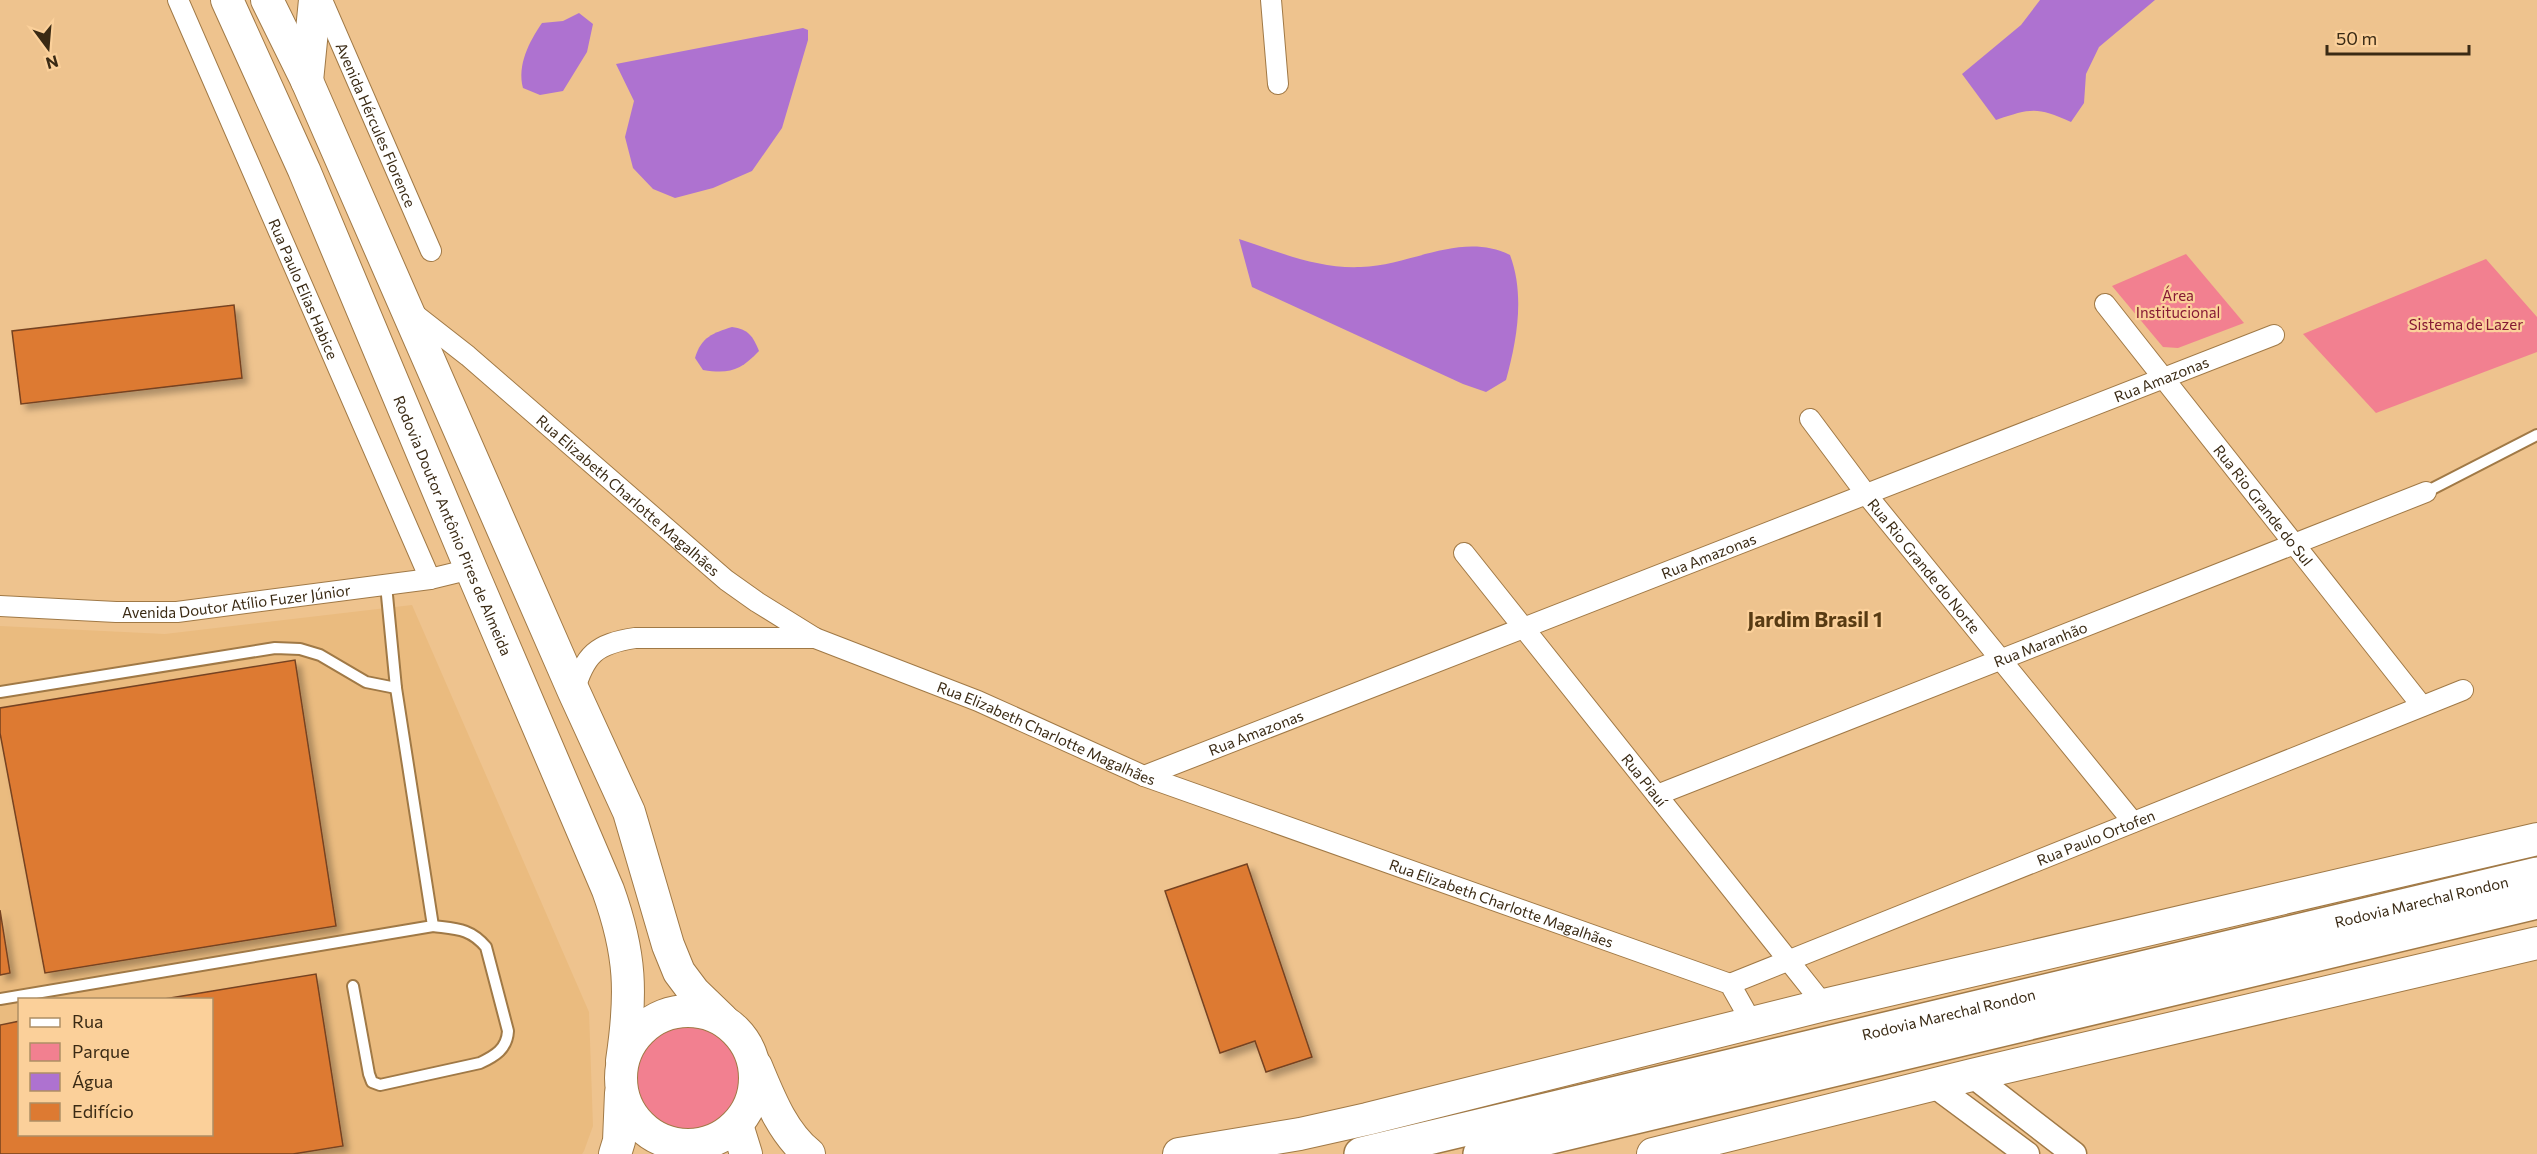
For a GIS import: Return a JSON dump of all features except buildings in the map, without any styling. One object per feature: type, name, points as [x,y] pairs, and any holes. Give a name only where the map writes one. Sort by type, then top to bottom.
[{"type":"highway","name":"Rodovia Marechal Rondon","points":[[1361,1154],[2537,874]]},
{"type":"highway","name":"Rodovia Marechal Rondon","points":[[1480,1154],[2537,902]]},
{"type":"main road","name":"Rodovia Doutor Antônio Pires de Almeida","points":[[227,0],[304,170],[471,569],[593,852],[620,923],[629,973],[629,994],[619,1141],[615,1154]]},
{"type":"main road","points":[[267,0],[307,81],[574,692],[629,812],[668,945],[680,972],[694,993],[740,1034],[752,1054],[779,1116],[800,1147],[809,1154]]},
{"type":"main road","points":[[307,81],[315,0]]},
{"type":"main road","points":[[1179,1154],[1300,1134],[1367,1119],[1824,1005],[2537,839]]},
{"type":"main road","points":[[1653,1154],[2537,942]]},
{"type":"main road","points":[[722,1019],[703,1011],[682,1010],[662,1015],[644,1026],[630,1042],[622,1077],[628,1110],[639,1125],[655,1137],[680,1149],[718,1139],[742,1140],[754,1092],[756,1073],[752,1054]]},
{"type":"street","name":"Rua Paulo Elias Habice","points":[[178,0],[430,579]]},
{"type":"street","name":"Avenida Hércules Florence","points":[[322,0],[431,251]]},
{"type":"street","points":[[1272,0],[1278,84]]},
{"type":"street","name":"Rua Rio Grande do Sul","points":[[2105,304],[2422,706]]},
{"type":"street","name":"Rua Elizabeth Charlotte Magalhães","points":[[408,309],[468,356],[726,580],[814,638],[978,700],[1144,776],[1730,984]]},
{"type":"street","name":"Rua Amazonas","points":[[1144,776],[2274,335]]},
{"type":"street","name":"Rua Rio Grande do Norte","points":[[1810,419],[1866,494],[2133,822]]},
{"type":"street","name":"Rua Maranhão","points":[[1657,795],[2426,492]]},
{"type":"street","name":"Rua Piauí","points":[[1464,553],[1824,1005]]},
{"type":"street","name":"Avenida Doutor Atílio Fuzer Júnior","points":[[0,606],[116,612],[177,612],[430,579],[471,569]]},
{"type":"street","points":[[574,692],[581,668],[592,654],[605,645],[620,641],[635,638],[814,638]]},
{"type":"street","name":"Rua Paulo Ortofen","points":[[1730,984],[2463,690]]},
{"type":"street","points":[[1730,984],[1752,1023]]},
{"type":"street","points":[[1972,1076],[2074,1154]]},
{"type":"street","points":[[1934,1085],[2027,1154]]},
{"type":"lane","points":[[2426,492],[2537,435]]},
{"type":"lane","points":[[386,585],[396,688],[433,926]]},
{"type":"lane","points":[[0,692],[275,648],[300,649],[320,655],[366,682],[396,688]]},
{"type":"lane","points":[[0,999],[433,926],[461,929],[477,936],[486,947],[508,1031],[507,1043],[493,1057],[480,1063],[380,1085],[372,1082],[369,1074],[353,986]]},
{"type":"shaded area","points":[[412,605],[589,1012],[593,1126],[582,1154],[0,1154],[0,626],[165,634]]},
{"type":"green space","name":"Área Institucional","points":[[2186,254],[2244,323],[2178,348],[2163,347],[2112,286]]},
{"type":"green space","name":"Sistema de Lazer","points":[[2486,259],[2537,317],[2537,352],[2376,413],[2303,334]]},
{"type":"green space","points":[[688,1023],[709,1027],[727,1039],[739,1057],[743,1078],[739,1099],[727,1117],[709,1129],[688,1133],[667,1129],[649,1117],[637,1099],[633,1078],[637,1057],[649,1039],[667,1027]]},
{"type":"water","points":[[2040,0],[2155,0],[2099,47],[2086,74],[2084,103],[2071,122],[2034,111],[1996,120],[1962,74],[2021,25]]},
{"type":"water","points":[[579,13],[593,24],[587,52],[563,91],[540,95],[523,88],[522,71],[525,54],[542,23],[563,21]]},
{"type":"water","points":[[803,28],[808,30],[808,40],[782,128],[752,171],[713,188],[675,198],[653,189],[633,168],[625,137],[634,101],[616,64]]},
{"type":"water","points":[[1239,239],[1299,259],[1345,267],[1379,265],[1454,248],[1492,249],[1510,255],[1515,270],[1518,318],[1506,380],[1486,392],[1463,384],[1252,287]]},
{"type":"water","points":[[732,327],[742,329],[749,334],[759,351],[734,370],[720,372],[703,370],[695,358],[701,345],[714,334]]},
{"type":"district","name":"Jardim Brasil 1","points":[[1815,618]]}]
